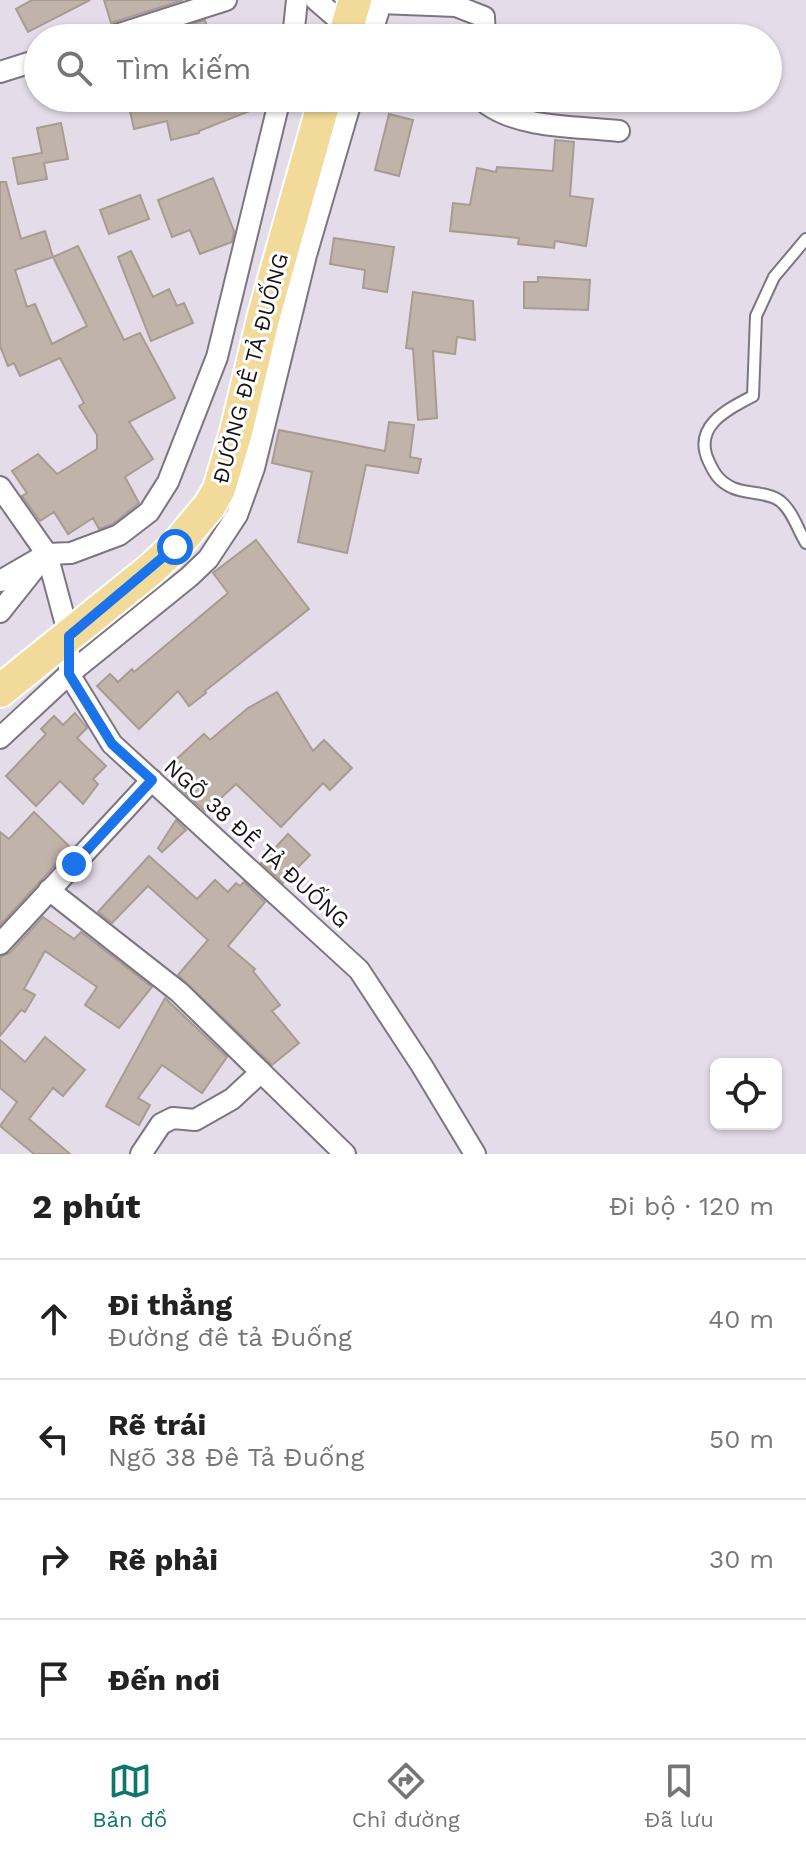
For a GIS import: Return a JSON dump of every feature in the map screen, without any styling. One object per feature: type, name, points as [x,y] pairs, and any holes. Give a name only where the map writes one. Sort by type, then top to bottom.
[{"type":"main road","name":"ĐƯỜNG ĐÊ TẢ ĐUỐNG","points":[[0,691],[175,547],[210,505],[219,489],[321,112]]},
{"type":"street","points":[[151,24],[226,0]]},
{"type":"street","points":[[294,24],[297,0]]},
{"type":"street","points":[[316,0],[363,18],[456,6],[484,17],[484,24]]},
{"type":"street","points":[[0,72],[24,64]]},
{"type":"street","points":[[0,581],[47,554],[71,553],[119,535],[149,512],[168,482],[217,357],[277,112]]},
{"type":"street","points":[[0,738],[69,674],[189,577],[208,559],[237,515],[254,468],[306,255],[348,112]]},
{"type":"street","points":[[502,112],[536,122],[619,131]]},
{"type":"street","points":[[0,487],[47,554],[69,636],[69,674]]},
{"type":"street","points":[[0,612],[47,554]]},
{"type":"street","name":"NGÕ 38 ĐÊ TẢ ĐUỐNG","points":[[69,674],[112,744],[359,970],[422,1066],[469,1152]]},
{"type":"street","points":[[0,944],[152,780]]},
{"type":"street","points":[[49,890],[179,992],[345,1154]]},
{"type":"street","points":[[141,1154],[161,1124],[173,1118],[195,1120],[232,1099],[261,1072]]},
{"type":"lane","points":[[806,239],[774,277],[756,316],[753,396],[715,418],[705,433],[705,454],[718,479],[733,488],[777,498],[787,507],[806,543]]},
{"type":"building","points":[[32,0],[90,0],[44,24],[24,24],[16,9]]},
{"type":"building","points":[[104,0],[183,0],[111,23]]},
{"type":"building","points":[[130,112],[247,112],[199,133],[171,140],[167,121],[134,129]]},
{"type":"building","points":[[389,114],[413,120],[399,176],[375,170]]},
{"type":"building","points":[[61,123],[68,159],[44,163],[47,179],[18,184],[13,158],[42,153],[37,128]]},
{"type":"building","points":[[555,140],[574,142],[570,196],[593,199],[586,246],[555,241],[554,248],[518,244],[519,238],[450,231],[453,203],[470,205],[477,168],[496,172],[497,167],[553,171]]},
{"type":"building","points":[[213,178],[234,231],[232,242],[200,254],[190,230],[172,237],[158,200]]},
{"type":"building","points":[[0,182],[6,182],[21,239],[45,231],[53,257],[78,246],[124,340],[140,333],[175,398],[129,422],[153,459],[125,477],[139,503],[113,524],[99,529],[93,518],[68,534],[54,512],[40,521],[22,496],[27,493],[12,471],[38,454],[57,474],[97,449],[97,435],[79,406],[84,403],[60,358],[20,376],[14,363],[8,366],[0,346]],"holes":[[[53,257],[87,326],[52,344],[35,304],[27,307],[15,270]]]},
{"type":"building","points":[[140,195],[149,219],[109,234],[100,210]]},
{"type":"building","points":[[334,238],[394,247],[387,292],[363,288],[365,270],[330,264]]},
{"type":"building","points":[[131,251],[153,297],[169,289],[177,306],[184,303],[193,323],[151,341],[118,257]]},
{"type":"building","points":[[538,277],[590,280],[588,310],[524,308],[524,282],[538,282]]},
{"type":"building","points":[[413,292],[473,301],[475,340],[457,337],[455,354],[433,351],[437,418],[418,420],[413,349],[406,348]]},
{"type":"building","points":[[389,422],[414,425],[410,457],[421,459],[418,473],[366,465],[347,553],[298,542],[312,472],[272,463],[279,430],[385,451]]},
{"type":"building","points":[[256,540],[309,609],[189,706],[178,691],[139,729],[97,686],[110,674],[118,682],[132,669],[134,672],[228,593],[213,573]]},
{"type":"building","points":[[277,692],[313,751],[324,740],[352,768],[330,790],[323,783],[281,827],[236,784],[206,812],[175,784],[183,776],[172,763],[204,734],[210,740],[248,708]]},
{"type":"building","points":[[75,713],[87,728],[77,738],[106,766],[93,779],[98,784],[83,804],[60,781],[36,806],[6,776],[46,734],[41,729],[54,716],[63,725]]},
{"type":"building","points":[[34,812],[71,848],[0,925],[0,832],[9,839]]},
{"type":"building","points":[[176,820],[186,830],[162,852],[158,848]]},
{"type":"building","points":[[288,834],[310,855],[283,883],[261,863]]},
{"type":"building","points":[[149,856],[197,899],[215,880],[228,892],[236,883],[240,886],[244,882],[265,902],[228,946],[255,969],[253,971],[280,1005],[272,1011],[299,1043],[272,1065],[178,975],[208,940],[148,886],[112,923],[98,912]]},
{"type":"building","points":[[43,917],[74,939],[81,932],[152,987],[119,1028],[85,1005],[97,987],[45,951],[24,989],[35,995],[25,1012],[21,1010],[0,1036],[0,957],[10,953]]},
{"type":"building","points":[[165,998],[227,1057],[202,1093],[162,1065],[138,1098],[150,1105],[139,1125],[106,1106]]},
{"type":"building","points":[[45,1037],[85,1070],[63,1096],[53,1088],[29,1119],[70,1154],[34,1154],[0,1126],[17,1102],[0,1088],[0,1040],[25,1062]]},
{"type":"route","points":[[74,864],[152,780],[112,744],[69,674],[69,636],[175,547]]}]
